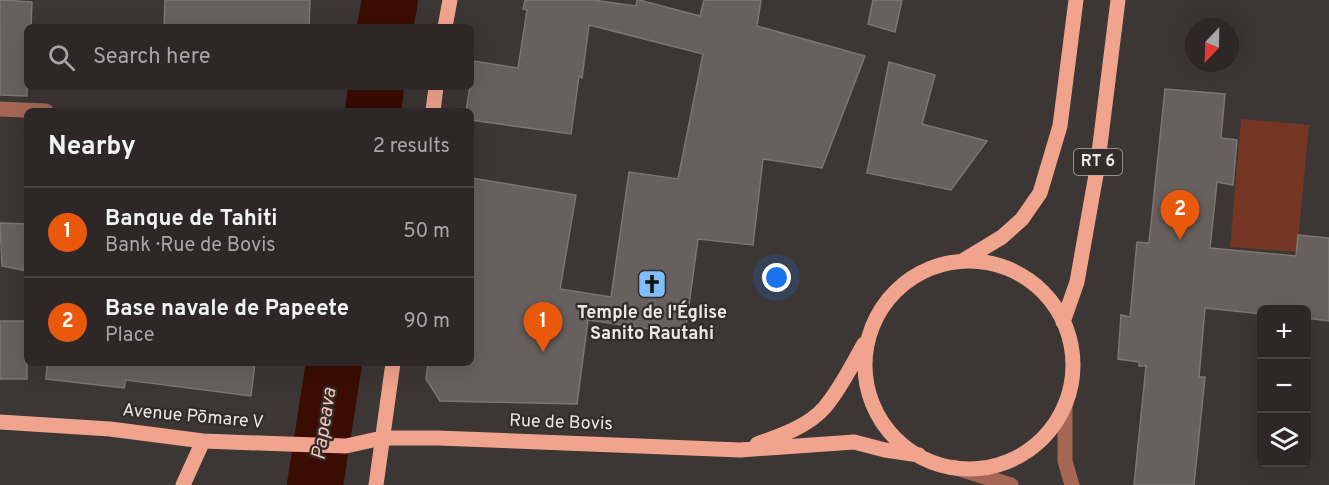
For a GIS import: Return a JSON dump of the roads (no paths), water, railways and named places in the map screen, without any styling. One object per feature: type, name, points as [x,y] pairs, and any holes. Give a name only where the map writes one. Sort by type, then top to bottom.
[{"type":"main road","points":[[446,24],[450,0]]},
{"type":"main road","name":"RT 6","points":[[962,261],[1002,237],[1022,219],[1040,192],[1060,126],[1076,0]]},
{"type":"main road","name":"RT 6","points":[[1063,322],[1077,282],[1095,180],[1118,0]]},
{"type":"main road","points":[[433,108],[436,90]]},
{"type":"main road","points":[[962,261],[993,265],[1022,276],[1053,304],[1063,322],[1072,354],[1070,388],[1065,404],[1049,431],[1020,455],[999,464],[984,467],[953,467],[935,463],[896,439],[886,428],[873,404],[866,377],[866,349],[874,320],[883,305],[906,282],[936,266],[962,261]]},
{"type":"main road","name":"Rue de Bovis","points":[[740,450],[800,426],[824,408],[846,377],[869,335]]},
{"type":"main road","points":[[376,485],[393,366]]},
{"type":"main road","name":"Avenue Pōmare V","points":[[0,422],[110,429],[203,441],[346,446],[382,438]]},
{"type":"main road","name":"Rue de Bovis","points":[[382,438],[438,438],[740,450],[854,442],[919,455]]},
{"type":"main road","points":[[183,485],[203,441]]},
{"type":"street","points":[[0,109],[24,110]]},
{"type":"street","points":[[1065,404],[1065,461],[1072,485]]},
{"type":"street","points":[[953,467],[1011,485]]},
{"type":"waterway","name":"Papeava","points":[[386,24],[390,0]]},
{"type":"waterway","name":"Papeava","points":[[373,108],[376,90]]},
{"type":"waterway","name":"Papeava","points":[[315,485],[334,366]]},
{"type":"place","name":"Base navale de Papeete","points":[[1180,240]]},
{"type":"place","name":"Temple de l'Église Sanito Rautahi","points":[[652,284]]},
{"type":"place","name":"Banque de Tahiti","points":[[543,352]]}]
